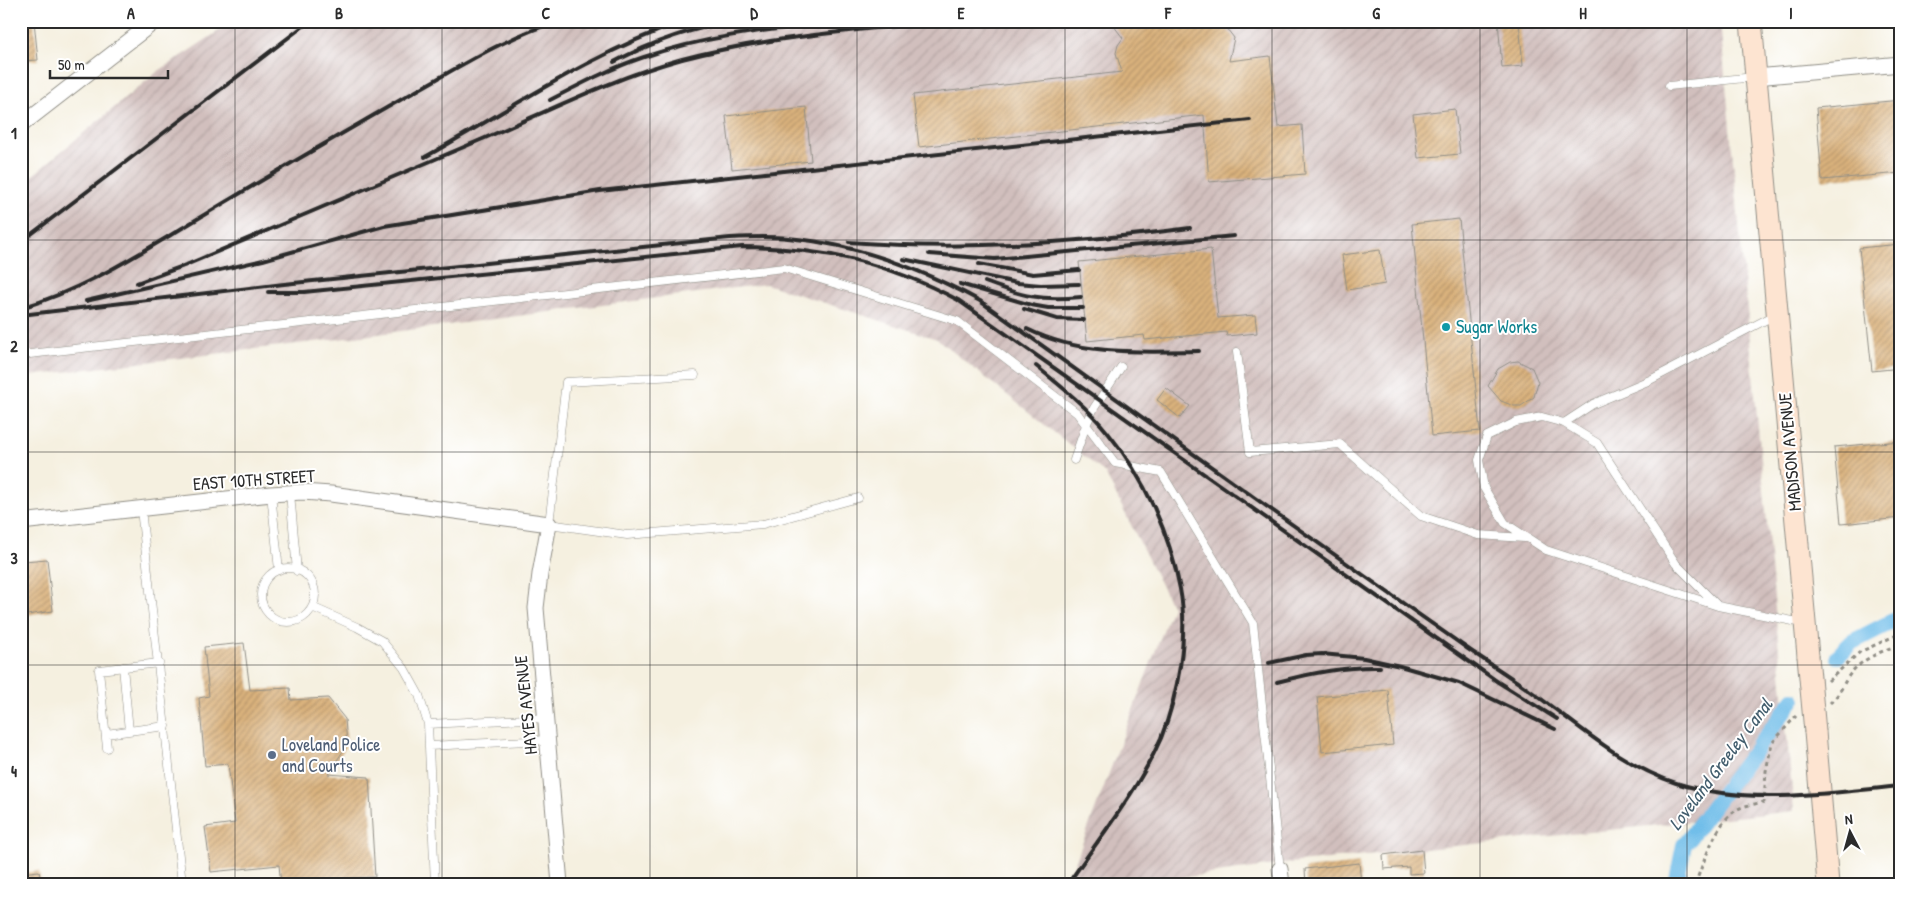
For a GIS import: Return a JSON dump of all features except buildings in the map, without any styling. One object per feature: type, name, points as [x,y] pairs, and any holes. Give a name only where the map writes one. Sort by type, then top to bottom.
[{"type":"main road","name":"MADISON AVENUE","points":[[1751,21],[1828,884]]},
{"type":"street","points":[[21,125],[154,21]]},
{"type":"street","points":[[1756,77],[1901,64]]},
{"type":"street","name":"EAST 10TH STREET","points":[[21,522],[290,493],[331,494],[549,524]]},
{"type":"street","name":"HAYES AVENUE","points":[[549,524],[536,608],[560,884]]},
{"type":"lane","points":[[1669,86],[1756,77]]},
{"type":"lane","points":[[21,355],[784,268],[957,321],[1078,413],[1115,464],[1161,472],[1253,623],[1281,876]]},
{"type":"lane","points":[[1564,423],[1593,404],[1650,380],[1777,314]]},
{"type":"lane","points":[[1237,352],[1250,452],[1340,444],[1421,516],[1478,534],[1528,538]]},
{"type":"lane","points":[[1074,460],[1094,408],[1121,367]]},
{"type":"lane","points":[[695,376],[566,382],[549,524],[627,535],[753,525],[763,524],[858,498]]},
{"type":"lane","points":[[1718,606],[1676,564],[1597,443],[1564,423],[1542,418],[1516,422],[1487,436],[1479,460],[1484,488],[1505,523],[1546,550],[1718,606],[1805,624]]},
{"type":"lane","points":[[290,493],[297,571]]},
{"type":"lane","points":[[271,494],[279,570]]},
{"type":"lane","points":[[141,509],[182,884]]},
{"type":"lane","points":[[286,569],[297,571],[306,576],[311,582],[314,590],[312,607],[300,619],[292,622],[283,622],[268,614],[261,598],[262,589],[265,581],[271,574],[286,569]]},
{"type":"lane","points":[[312,607],[382,640],[404,668],[418,695],[428,724],[435,884]]},
{"type":"lane","points":[[107,748],[99,670],[158,663]]},
{"type":"lane","points":[[123,667],[129,731]]},
{"type":"lane","points":[[428,724],[546,718]]},
{"type":"lane","points":[[106,734],[166,726]]},
{"type":"lane","points":[[429,746],[548,740]]},
{"type":"path","points":[[1823,686],[1860,652],[1901,633]]},
{"type":"path","points":[[1830,703],[1839,695],[1847,678],[1868,658],[1901,642]]},
{"type":"path","points":[[1695,884],[1722,824],[1729,815],[1739,809],[1764,802],[1766,771],[1772,743],[1798,714]]},
{"type":"shaded area","points":[[234,21],[1720,21],[1794,811],[1289,863],[1136,884],[1067,884],[1172,607],[1105,473],[937,339],[766,284],[339,339],[21,377],[21,185],[157,72]]},
{"type":"waterway","name":"Loveland Greeley Canal","points":[[1838,656],[1852,642],[1901,617]]},
{"type":"waterway","name":"Loveland Greeley Canal","points":[[1676,884],[1684,845],[1793,700]]},
{"type":"railway","points":[[21,242],[310,21]]},
{"type":"railway","points":[[21,308],[64,293],[105,273],[464,64],[501,44],[558,21]]},
{"type":"railway","points":[[425,157],[584,65],[650,34],[684,21]]},
{"type":"railway","points":[[614,62],[643,48],[673,37],[735,21]]},
{"type":"railway","points":[[550,100],[620,66],[668,49],[717,38],[843,21]]},
{"type":"railway","points":[[137,283],[186,265],[604,86],[656,67],[714,51],[746,45],[940,21]]},
{"type":"railway","points":[[86,301],[263,260],[384,226],[600,191],[1250,120]]},
{"type":"railway","points":[[849,242],[934,246],[1020,244],[1105,238],[1190,228]]},
{"type":"railway","points":[[929,254],[995,259],[1234,236]]},
{"type":"railway","points":[[21,315],[284,284],[730,238],[788,238],[813,241],[863,252],[911,268],[980,301],[1345,562],[1525,687],[1607,747],[1640,768],[1676,783],[1704,790],[1759,796],[1788,796],[1901,786]]},
{"type":"railway","points":[[268,292],[304,292],[742,247],[800,250],[827,254],[879,267],[905,276],[958,300],[1498,682],[1557,719]]},
{"type":"railway","points":[[903,259],[1017,283],[1041,285],[1079,284]]},
{"type":"railway","points":[[979,264],[1033,274],[1079,270]]},
{"type":"railway","points":[[985,282],[1010,291],[1042,298],[1081,297]]},
{"type":"railway","points":[[960,284],[1031,305],[1048,308],[1083,308]]},
{"type":"railway","points":[[1024,309],[1057,319],[1084,320]]},
{"type":"railway","points":[[1027,329],[1068,344],[1112,351],[1199,351]]},
{"type":"railway","points":[[1036,366],[1092,415],[1108,433],[1133,468],[1154,507],[1170,548],[1176,568],[1182,607],[1182,645],[1177,684],[1161,738],[1131,793],[1072,878]]},
{"type":"railway","points":[[1269,663],[1306,655],[1322,654],[1364,658],[1400,666],[1459,683],[1555,729]]},
{"type":"railway","points":[[1277,682],[1328,671],[1380,667]]},
{"type":"place","name":"Sugar Works","points":[[1446,327]]},
{"type":"place","name":"Loveland Police and Courts","points":[[272,755]]}]
